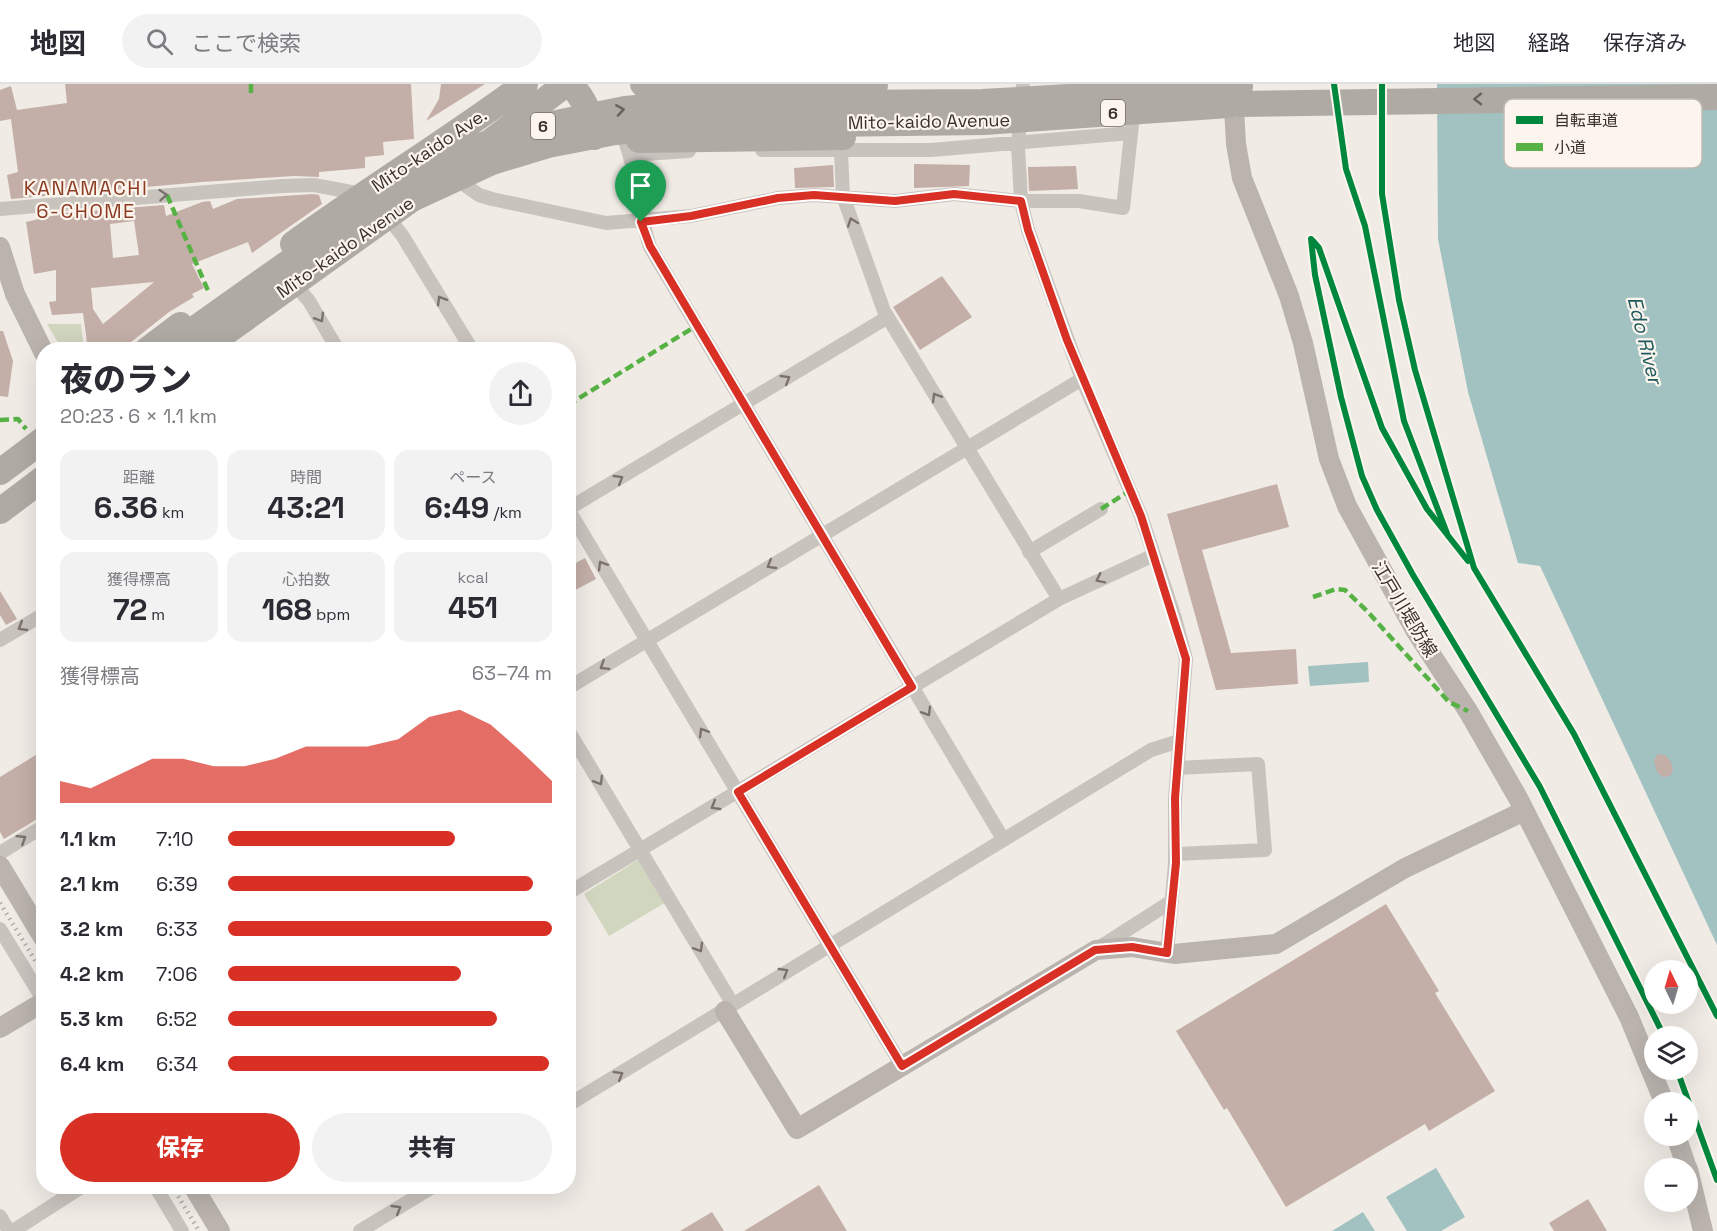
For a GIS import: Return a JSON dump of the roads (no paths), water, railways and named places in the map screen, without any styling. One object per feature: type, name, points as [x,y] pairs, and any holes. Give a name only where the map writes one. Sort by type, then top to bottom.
[{"type":"highway","name":"Mito-kaido Ave.","points":[[362,194],[469,125],[525,84]]},
{"type":"highway","points":[[228,342],[568,84],[579,93],[591,117],[594,145]]},
{"type":"highway","points":[[643,84],[663,89],[1063,84],[1126,89]]},
{"type":"highway","name":"Mito-kaido Avenue","points":[[1306,93],[1383,84]]},
{"type":"highway","name":"Mito-kaido Avenue","points":[[176,342],[405,180],[473,148],[547,125],[625,109],[681,104],[982,102],[1126,89],[1717,97]]},
{"type":"highway","name":"Mito-kaido Avenue","points":[[212,342],[412,199],[492,162],[548,145],[603,134],[675,126],[984,122],[1160,109],[1238,92]]},
{"type":"highway","points":[[389,219],[462,183],[523,161],[594,145],[628,148],[842,144],[984,138],[1030,135],[1104,125],[1160,109]]},
{"type":"highway","name":"Mito-kaido Avenue","points":[[158,342],[362,194]]},
{"type":"highway","points":[[0,457],[36,431]]},
{"type":"highway","points":[[0,472],[36,446]]},
{"type":"highway","points":[[0,496],[36,470]]},
{"type":"highway","points":[[0,511],[36,484]]},
{"type":"main road","name":"江戸川堤防線","points":[[1238,92],[1233,120],[1242,178],[1289,296],[1323,435],[1337,482],[1374,559],[1485,739],[1524,810],[1624,1007],[1660,1092]]},
{"type":"main road","points":[[362,194],[389,219]]},
{"type":"main road","points":[[0,247],[15,294],[39,342]]},
{"type":"main road","points":[[729,1007],[797,1129],[1095,950],[1132,947],[1167,953],[1276,944],[1405,868],[1524,810]]},
{"type":"main road","points":[[0,866],[36,926]]},
{"type":"main road","points":[[0,1028],[36,1007]]},
{"type":"main road","points":[[198,1194],[220,1231]]},
{"type":"main road","points":[[1698,1212],[1703,1231]]},
{"type":"street","points":[[1023,84],[1018,145],[1021,201],[1028,230],[1082,378],[1141,516],[1186,659],[1177,768],[1176,854],[1167,953]]},
{"type":"street","points":[[462,183],[479,195],[492,199],[606,223],[641,222],[691,216],[778,198],[843,196],[895,201],[954,194],[1021,201],[1080,201],[1123,208],[1131,133],[1126,89]]},
{"type":"street","points":[[1059,599],[888,317],[843,196],[842,144],[931,150],[1018,145],[1131,133]]},
{"type":"street","points":[[628,148],[641,222],[650,246],[1003,839]]},
{"type":"street","points":[[0,209],[282,186],[314,185],[362,194]]},
{"type":"street","points":[[389,219],[467,342]]},
{"type":"street","points":[[299,289],[309,301],[333,342]]},
{"type":"street","points":[[576,505],[888,317]]},
{"type":"street","points":[[576,683],[1082,378]]},
{"type":"street","points":[[1029,552],[1101,509]]},
{"type":"street","points":[[576,521],[902,1066]]},
{"type":"street","points":[[576,888],[1059,599],[1154,555]]},
{"type":"street","points":[[0,640],[36,619]]},
{"type":"street","points":[[576,1100],[1151,750],[1179,741]]},
{"type":"street","points":[[576,743],[640,850],[729,1007]]},
{"type":"street","points":[[1176,854],[1265,850],[1258,764],[1177,768]]},
{"type":"street","points":[[0,853],[36,831]]},
{"type":"street","points":[[1095,950],[1172,900]]},
{"type":"street","points":[[0,929],[36,992]]},
{"type":"street","points":[[0,1216],[11,1231],[70,1194]]},
{"type":"street","points":[[160,1194],[182,1231]]},
{"type":"street","points":[[360,1231],[421,1194]]},
{"type":"water","name":"Edo River","points":[[1437,84],[1717,84],[1717,945],[1540,566],[1518,563],[1468,392],[1438,239]]},
{"type":"water","points":[[1368,662],[1369,682],[1310,686],[1308,666]]},
{"type":"water","points":[[1436,1168],[1465,1217],[1441,1231],[1407,1231],[1386,1197]]},
{"type":"water","points":[[1363,1212],[1375,1231],[1332,1231]]},
{"type":"railway","points":[[0,903],[36,962]]},
{"type":"railway","points":[[177,1194],[199,1231]]},
{"type":"district","name":"KANAMACHI 6-CHOME","points":[[86,200]]}]
